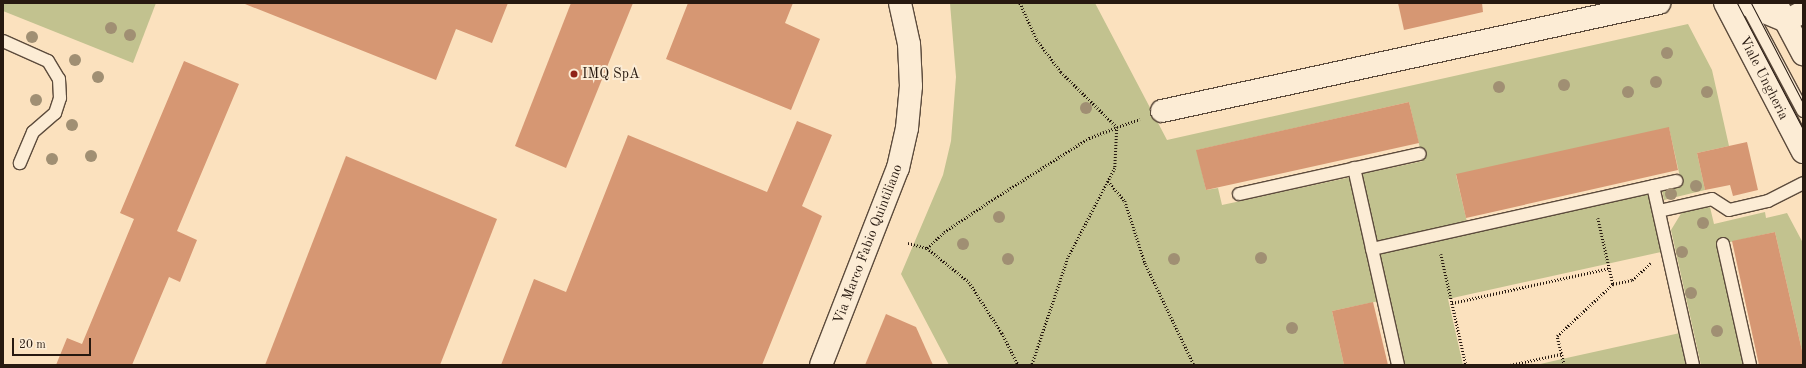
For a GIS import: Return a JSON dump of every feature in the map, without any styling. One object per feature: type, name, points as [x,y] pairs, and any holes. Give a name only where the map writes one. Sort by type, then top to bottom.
[{"type":"street","name":"Via Marco Fabio Quintiliano","points":[[821,365],[898,168],[911,86],[909,44],[900,3]]},
{"type":"street","points":[[1162,111],[1659,3]]},
{"type":"street","points":[[1740,3],[1788,12],[1803,54]]},
{"type":"street","name":"Viale Ungheria","points":[[1740,3],[1803,152]]},
{"type":"lane","name":"Viale Ungheria","points":[[1740,3],[1803,111]]},
{"type":"lane","points":[[3,41],[29,50],[48,61],[59,79],[60,98],[54,113],[33,132],[20,163]]},
{"type":"lane","points":[[1239,194],[1420,154]]},
{"type":"lane","points":[[1354,168],[1398,365]]},
{"type":"lane","points":[[1372,249],[1676,181]]},
{"type":"lane","points":[[1659,211],[1712,199],[1729,210],[1768,201],[1803,183]]},
{"type":"lane","points":[[1654,186],[1693,365]]},
{"type":"lane","points":[[1723,244],[1750,365]]},
{"type":"path","points":[[1020,3],[1037,40],[1061,72],[1117,127],[1115,168],[1068,258],[1032,365]]},
{"type":"path","points":[[927,248],[944,232],[1089,138],[1162,111]]},
{"type":"path","points":[[1108,181],[1124,201],[1145,263],[1194,365]]},
{"type":"path","points":[[1594,200],[1613,284]]},
{"type":"path","points":[[1437,234],[1466,365]]},
{"type":"path","points":[[908,243],[927,248],[969,282],[1002,333],[1018,365]]},
{"type":"path","points":[[1564,365],[1557,336],[1613,284],[1632,280],[1667,248]]},
{"type":"path","points":[[1452,303],[1610,268]]},
{"type":"path","points":[[1510,365],[1561,354]]},
{"type":"green space","points":[[3,3],[156,3],[133,63],[3,11]]},
{"type":"green space","points":[[950,3],[1095,3],[1167,140],[1688,24],[1712,70],[1729,146],[1697,153],[1705,190],[1664,200],[1662,191],[1682,186],[1669,128],[1456,175],[1467,222],[1377,243],[1362,174],[1423,161],[1409,102],[1197,150],[1206,190],[1218,188],[1222,205],[1351,177],[1379,301],[1332,311],[1344,365],[949,365],[901,274],[943,175],[951,141],[956,77]]},
{"type":"green space","points":[[1648,194],[1661,252],[1448,299],[1463,365],[1405,365],[1380,254]]},
{"type":"green space","points":[[1710,207],[1714,224],[1765,212],[1766,218],[1787,213],[1803,243],[1803,355],[1775,232],[1717,245],[1744,365],[1701,365],[1671,230],[1682,212]]},
{"type":"green space","points":[[1680,333],[1687,365],[1536,365],[1562,359]]},
{"type":"building","points":[[508,3],[492,43],[456,29],[436,80],[245,4]]},
{"type":"building","name":"IMQ SpA","points":[[571,3],[633,3],[566,168],[515,146]]},
{"type":"building","name":"IMQ SpA","points":[[688,3],[793,3],[785,23],[820,39],[791,110],[666,59]]},
{"type":"building","points":[[1398,3],[1482,3],[1483,12],[1404,30]]},
{"type":"building","points":[[184,61],[239,84],[177,231],[197,240],[180,282],[169,277],[132,365],[56,365],[67,338],[82,344],[134,219],[120,213]]},
{"type":"building","points":[[1409,102],[1419,143],[1206,190],[1196,150]]},
{"type":"building","points":[[797,121],[832,135],[802,206],[822,216],[762,365],[501,365],[534,279],[566,292],[628,135],[767,192]]},
{"type":"building","points":[[1669,127],[1678,170],[1466,218],[1456,174]]},
{"type":"building","points":[[1747,142],[1758,190],[1733,196],[1730,185],[1705,190],[1697,153]]},
{"type":"building","points":[[346,156],[497,219],[440,365],[265,365]]},
{"type":"building","points":[[1775,232],[1803,355],[1803,365],[1759,365],[1732,241]]},
{"type":"building","points":[[1373,302],[1388,365],[1344,365],[1332,311]]},
{"type":"building","points":[[886,314],[916,327],[933,365],[865,365]]},
{"type":"tram line","points":[[1737,3],[1803,129]]},
{"type":"tram line","points":[[1751,3],[1803,103]]},
{"type":"place","name":"IMQ SpA","points":[[574,74]]}]
